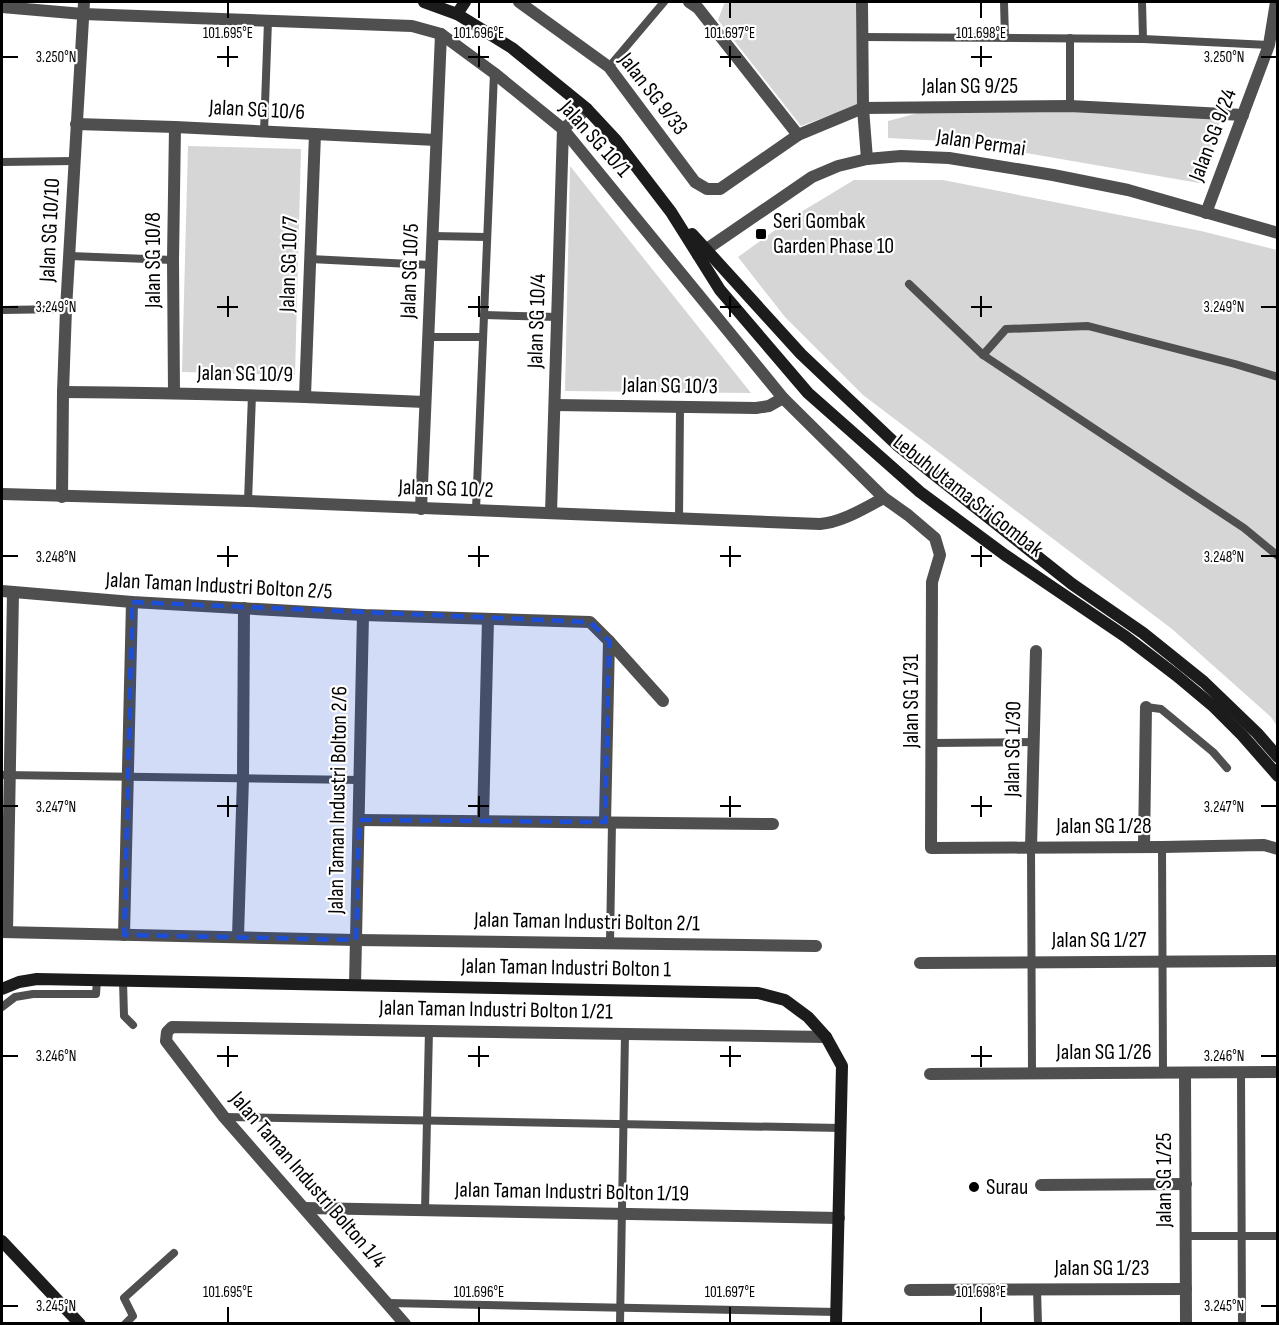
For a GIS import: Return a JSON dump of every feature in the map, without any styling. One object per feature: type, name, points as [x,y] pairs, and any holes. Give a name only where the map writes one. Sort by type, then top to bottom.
[{"type":"street","name":"Lebuh Utama Sri Gombak","points":[[424,2],[457,14],[512,48],[587,109],[615,139],[702,252],[801,354],[897,445],[1072,584],[1143,633],[1204,682],[1257,733],[1278,757]]},
{"type":"street","points":[[457,14],[465,2]]},
{"type":"street","name":"Jalan SG 9/33","points":[[519,2],[609,67],[695,182],[707,189],[720,189]]},
{"type":"street","points":[[709,2],[694,5],[798,135]]},
{"type":"street","points":[[862,2],[863,108],[867,159]]},
{"type":"street","name":"Jalan SG 9/24","points":[[1206,213],[1269,45],[1276,6]]},
{"type":"street","name":"Jalan SG 10/1","points":[[2,7],[83,8],[268,21],[412,26],[441,34],[563,129],[783,398],[884,498],[935,538],[940,555]]},
{"type":"street","name":"Jalan SG 10/10","points":[[62,496],[66,309],[83,8]]},
{"type":"street","name":"Jalan SG 10/5","points":[[421,509],[441,34]]},
{"type":"street","name":"Jalan SG 9/25","points":[[720,189],[798,135],[863,108],[1070,106],[1243,115]]},
{"type":"street","points":[[563,129],[587,109]]},
{"type":"street","name":"Jalan SG 10/6","points":[[76,124],[436,140]]},
{"type":"street","name":"Jalan SG 10/8","points":[[174,393],[175,127]]},
{"type":"street","name":"Jalan SG 10/4","points":[[551,513],[563,129]]},
{"type":"street","name":"Jalan SG 10/7","points":[[305,396],[315,134]]},
{"type":"street","name":"Jalan Permai","points":[[702,252],[812,177],[838,166],[867,159],[901,156],[961,160],[1128,190],[1278,233]]},
{"type":"street","name":"Lebuh Utama Sri Gombak","points":[[702,252],[720,290],[808,393],[920,492],[1177,676],[1214,707],[1278,776]]},
{"type":"street","name":"Jalan SG 10/9","points":[[63,392],[305,396],[425,402]]},
{"type":"street","name":"Jalan SG 10/3","points":[[555,405],[756,408],[769,406],[783,398]]},
{"type":"street","name":"Jalan SG 10/2","points":[[2,494],[248,501],[820,524],[831,523],[884,498]]},
{"type":"street","name":"Jalan SG 1/31","points":[[931,848],[932,582],[940,555]]},
{"type":"street","points":[[7,591],[4,932],[356,940]]},
{"type":"street","name":"Jalan Taman Industri Bolton 2/5","points":[[7,591],[132,602],[363,615],[590,622],[663,701]]},
{"type":"street","points":[[124,935],[132,602]]},
{"type":"street","points":[[238,936],[243,778],[244,608]]},
{"type":"street","name":"Jalan Taman Industri Bolton 2/6","points":[[355,985],[363,615]]},
{"type":"street","points":[[483,820],[488,619]]},
{"type":"street","points":[[608,822],[609,641]]},
{"type":"street","name":"Jalan SG 1/30","points":[[1031,848],[1036,651]]},
{"type":"street","points":[[1144,847],[1146,707]]},
{"type":"street","points":[[359,820],[773,824]]},
{"type":"street","name":"Jalan SG 1/28","points":[[931,848],[1264,845],[1278,849]]},
{"type":"street","name":"Jalan Taman Industri Bolton 2/1","points":[[356,940],[816,946]]},
{"type":"street","name":"Jalan SG 1/27","points":[[920,963],[1278,961]]},
{"type":"street","name":"Jalan Taman Industri Bolton 1","points":[[2,989],[37,979],[758,993],[785,1000],[808,1017],[826,1037],[842,1066],[836,1318]]},
{"type":"street","name":"Jalan Taman Industri Bolton 1/21","points":[[167,1032],[172,1027],[179,1026],[826,1037]]},
{"type":"street","name":"Jalan Taman Industri Bolton 1/4","points":[[167,1032],[166,1041],[224,1117],[405,1323]]},
{"type":"street","name":"Jalan SG 1/25","points":[[1185,1072],[1186,1323]]},
{"type":"street","name":"Jalan SG 1/26","points":[[930,1074],[1278,1072]]},
{"type":"street","points":[[1041,1185],[1185,1185]]},
{"type":"street","name":"Jalan Taman Industri Bolton 1/19","points":[[305,1208],[838,1218]]},
{"type":"street","points":[[2,1241],[80,1323]]},
{"type":"street","name":"Jalan SG 1/23","points":[[910,1290],[1186,1289]]},
{"type":"lane","points":[[609,67],[664,2]]},
{"type":"lane","points":[[1004,2],[1005,38]]},
{"type":"lane","points":[[1142,2],[1143,39]]},
{"type":"lane","points":[[264,132],[268,21]]},
{"type":"lane","points":[[863,37],[1143,39],[1269,45]]},
{"type":"lane","points":[[1070,38],[1070,106]]},
{"type":"lane","points":[[476,510],[494,73]]},
{"type":"lane","points":[[2,162],[74,160]]},
{"type":"lane","points":[[432,236],[488,237]]},
{"type":"lane","points":[[70,256],[173,260]]},
{"type":"lane","points":[[310,259],[431,265]]},
{"type":"lane","points":[[909,284],[983,355],[1244,528],[1278,556]]},
{"type":"lane","points":[[2,310],[66,309]]},
{"type":"lane","points":[[484,315],[558,317]]},
{"type":"lane","points":[[983,355],[1006,329],[1088,326],[1278,377]]},
{"type":"lane","points":[[428,337],[483,337]]},
{"type":"lane","points":[[248,501],[252,395]]},
{"type":"lane","points":[[679,519],[680,408]]},
{"type":"lane","points":[[1146,707],[1161,709],[1213,752],[1227,768]]},
{"type":"lane","points":[[932,742],[1034,742]]},
{"type":"lane","points":[[6,775],[360,780]]},
{"type":"lane","points":[[608,822],[610,943]]},
{"type":"lane","points":[[1162,847],[1163,1072]]},
{"type":"lane","points":[[1031,848],[1032,1073]]},
{"type":"lane","points":[[2,1006],[15,997],[33,994],[96,994],[97,980]]},
{"type":"lane","points":[[123,981],[124,1016],[133,1025]]},
{"type":"lane","points":[[425,1210],[429,1030]]},
{"type":"lane","points":[[620,1323],[625,1034]]},
{"type":"lane","points":[[1241,1072],[1242,1323]]},
{"type":"lane","points":[[224,1117],[841,1128]]},
{"type":"lane","points":[[1185,1236],[1278,1236]]},
{"type":"lane","points":[[125,1323],[133,1316],[124,1298],[174,1253]]},
{"type":"lane","points":[[1037,1289],[1038,1323]]},
{"type":"lane","points":[[388,1303],[620,1308],[836,1318]]},
{"type":"highlighted area","points":[[132,602],[590,622],[609,641],[605,822],[359,820],[356,940],[124,935]]},
{"type":"shaded area","points":[[729,2],[856,2],[858,105],[801,126],[718,20],[724,4]]},
{"type":"shaded area","points":[[922,112],[1119,112],[1221,118],[1199,183],[963,142],[888,138],[888,121]]},
{"type":"shaded area","points":[[188,146],[301,149],[295,375],[182,372]]},
{"type":"shaded area","points":[[570,166],[751,393],[565,391]]},
{"type":"shaded area","points":[[854,180],[943,180],[1201,231],[1277,250],[1277,726],[1271,717],[1172,629],[863,395],[785,317],[738,257],[796,215]]},
{"type":"place","name":"Seri Gombak Garden Phase 10","points":[[761,234]]},
{"type":"place","name":"Surau","points":[[974,1187]]}]
